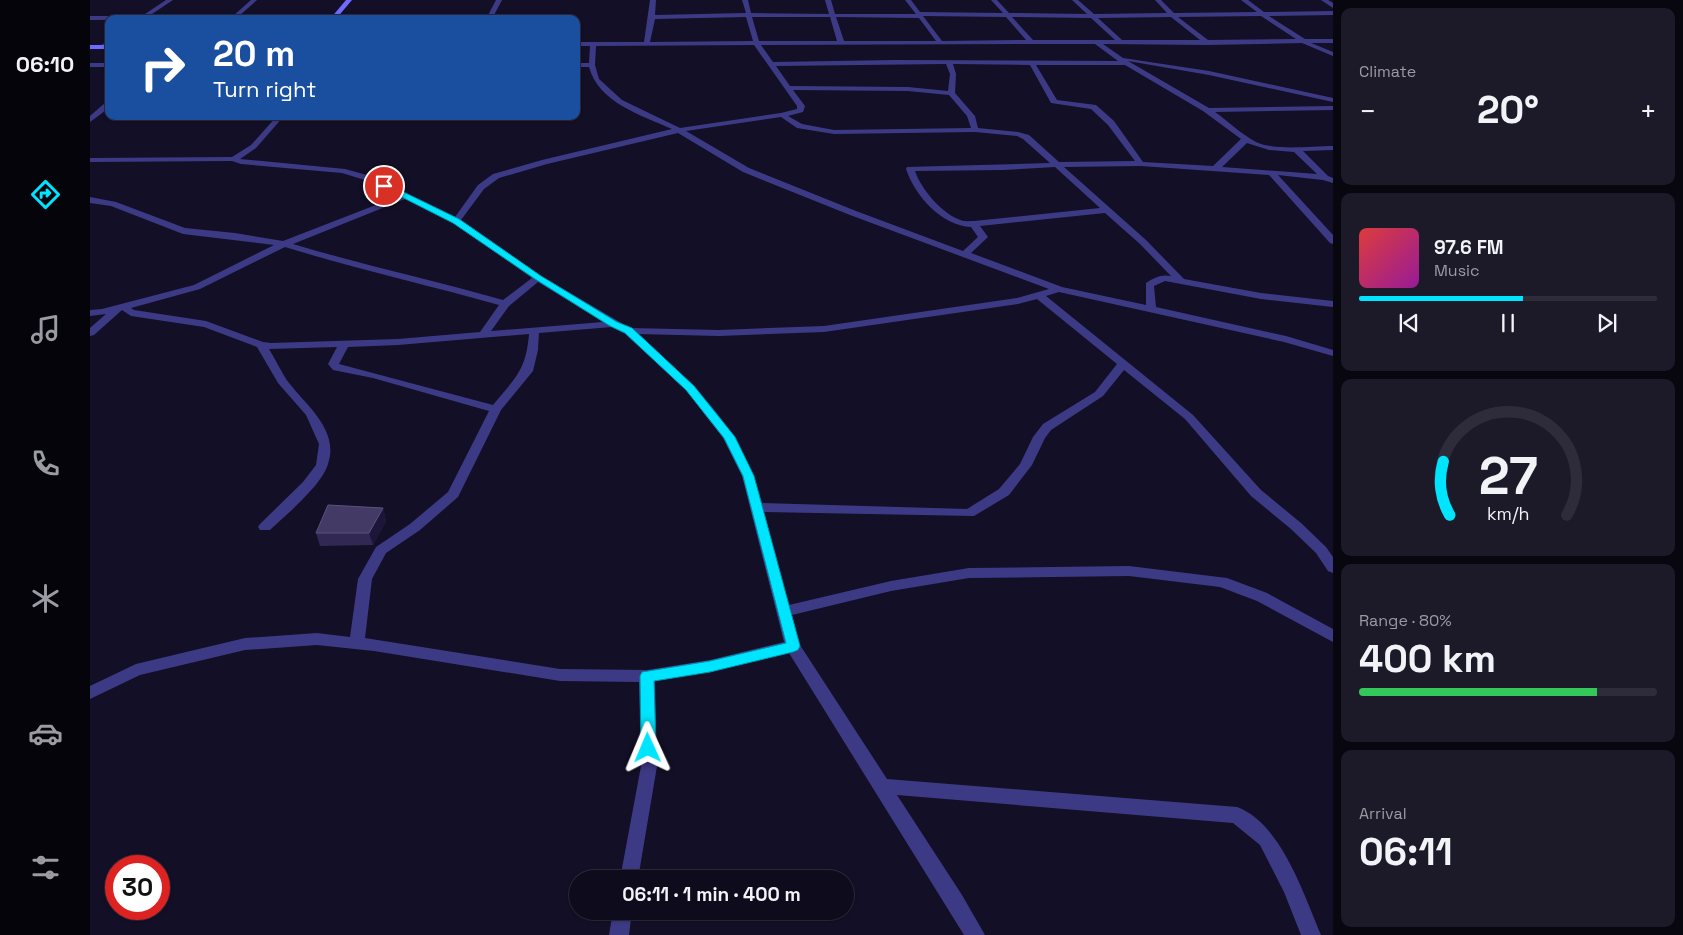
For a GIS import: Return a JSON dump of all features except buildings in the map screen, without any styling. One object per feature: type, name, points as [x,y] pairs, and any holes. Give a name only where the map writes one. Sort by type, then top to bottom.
[{"type":"street","points":[[148,15],[170,0]]},
{"type":"street","points":[[236,15],[254,0]]},
{"type":"street","points":[[336,15],[348,0]]},
{"type":"street","points":[[491,15],[499,0]]},
{"type":"street","points":[[647,44],[653,0]]},
{"type":"street","points":[[456,221],[481,187],[496,176],[545,162],[679,130],[782,115],[800,110],[801,106],[756,43],[745,0]]},
{"type":"street","points":[[828,0],[841,43]]},
{"type":"street","points":[[908,0],[941,43]]},
{"type":"street","points":[[994,0],[1032,43]]},
{"type":"street","points":[[1075,0],[1122,43]]},
{"type":"street","points":[[1158,0],[1172,15],[1208,43]]},
{"type":"street","points":[[1244,0],[1307,42],[1333,54]]},
{"type":"street","points":[[1324,0],[1333,6]]},
{"type":"street","points":[[652,17],[748,15],[1006,14],[1091,16],[1333,14]]},
{"type":"street","points":[[90,18],[105,18]]},
{"type":"street","points":[[770,64],[891,53],[941,43],[1333,41]]},
{"type":"street","points":[[580,44],[841,43],[949,62],[1126,63]]},
{"type":"street","points":[[1098,43],[1115,57],[1208,110],[1246,139],[1268,148],[1333,148]]},
{"type":"street","points":[[593,44],[592,65],[596,80],[619,102],[679,130],[746,170],[853,213],[1059,289],[1286,339],[1333,353]]},
{"type":"street","points":[[90,47],[105,46]]},
{"type":"street","points":[[1115,57],[1228,76],[1333,100]]},
{"type":"street","points":[[949,62],[953,74],[951,93]]},
{"type":"street","points":[[1032,63],[1054,100],[1062,103],[1093,107],[1111,123],[1141,164]]},
{"type":"street","points":[[90,65],[105,65]]},
{"type":"street","points":[[580,65],[592,65]]},
{"type":"street","points":[[788,88],[908,89],[951,93],[971,116],[975,130]]},
{"type":"street","points":[[90,106],[105,105]]},
{"type":"street","points":[[90,120],[105,108]]},
{"type":"street","points":[[1208,110],[1333,108]]},
{"type":"street","points":[[782,115],[800,126],[834,132],[975,130],[1018,134],[1026,137],[1143,242],[1181,281]]},
{"type":"street","points":[[90,160],[233,159],[251,150],[277,120]]},
{"type":"street","points":[[1215,169],[1246,139]]},
{"type":"street","points":[[1295,148],[1329,180]]},
{"type":"street","points":[[233,159],[241,162],[342,171],[371,179],[456,221],[538,278],[614,324],[628,330],[690,388],[729,437],[748,476],[793,646],[955,901],[974,935]]},
{"type":"street","points":[[1108,210],[974,224],[956,222],[947,216],[923,192],[912,177],[910,169],[1003,168],[1055,164],[1141,164],[1272,173],[1329,180]]},
{"type":"street","points":[[1272,173],[1333,241]]},
{"type":"street","points":[[90,313],[121,308],[197,287],[284,244],[406,196]]},
{"type":"street","points":[[90,200],[128,209],[183,231],[235,236],[284,244],[354,265],[435,284],[505,304]]},
{"type":"street","points":[[965,254],[983,236],[974,224]]},
{"type":"street","points":[[483,335],[505,304],[538,278]]},
{"type":"street","points":[[1151,308],[1150,285],[1157,280],[1166,278],[1262,296],[1333,304]]},
{"type":"street","points":[[628,330],[719,333],[824,329],[1040,296],[1059,289]]},
{"type":"street","points":[[1040,296],[1189,417],[1256,493],[1296,526],[1321,550],[1333,568]]},
{"type":"street","points":[[90,333],[121,308]]},
{"type":"street","points":[[121,308],[131,313],[206,324],[261,345],[344,344],[614,324]]},
{"type":"street","points":[[90,318],[102,312]]},
{"type":"street","points":[[357,643],[365,579],[380,550],[415,527],[453,494],[496,409],[527,371],[533,350],[534,330]]},
{"type":"street","points":[[344,344],[332,364],[337,368],[374,375],[496,409]]},
{"type":"street","points":[[261,345],[282,381],[311,414],[325,444],[322,465],[308,485],[265,527]]},
{"type":"street","points":[[755,507],[969,513],[1004,492],[1026,465],[1039,437],[1047,426],[1099,394],[1123,364]]},
{"type":"street","points":[[785,611],[891,586],[969,572],[1129,571],[1222,582],[1262,597],[1333,636]]},
{"type":"street","points":[[90,694],[136,670],[244,644],[316,639],[357,643],[560,674],[647,676],[710,666],[793,646]]},
{"type":"street","points":[[631,870],[649,766],[647,676]]},
{"type":"street","points":[[882,786],[1237,815],[1266,839],[1292,888],[1311,935]]},
{"type":"street","points":[[619,935],[622,920]]},
{"type":"route","points":[[384,186],[456,221],[538,278],[614,324],[628,330],[690,388],[729,437],[748,476],[793,646],[710,666],[647,676],[648,748]]}]
